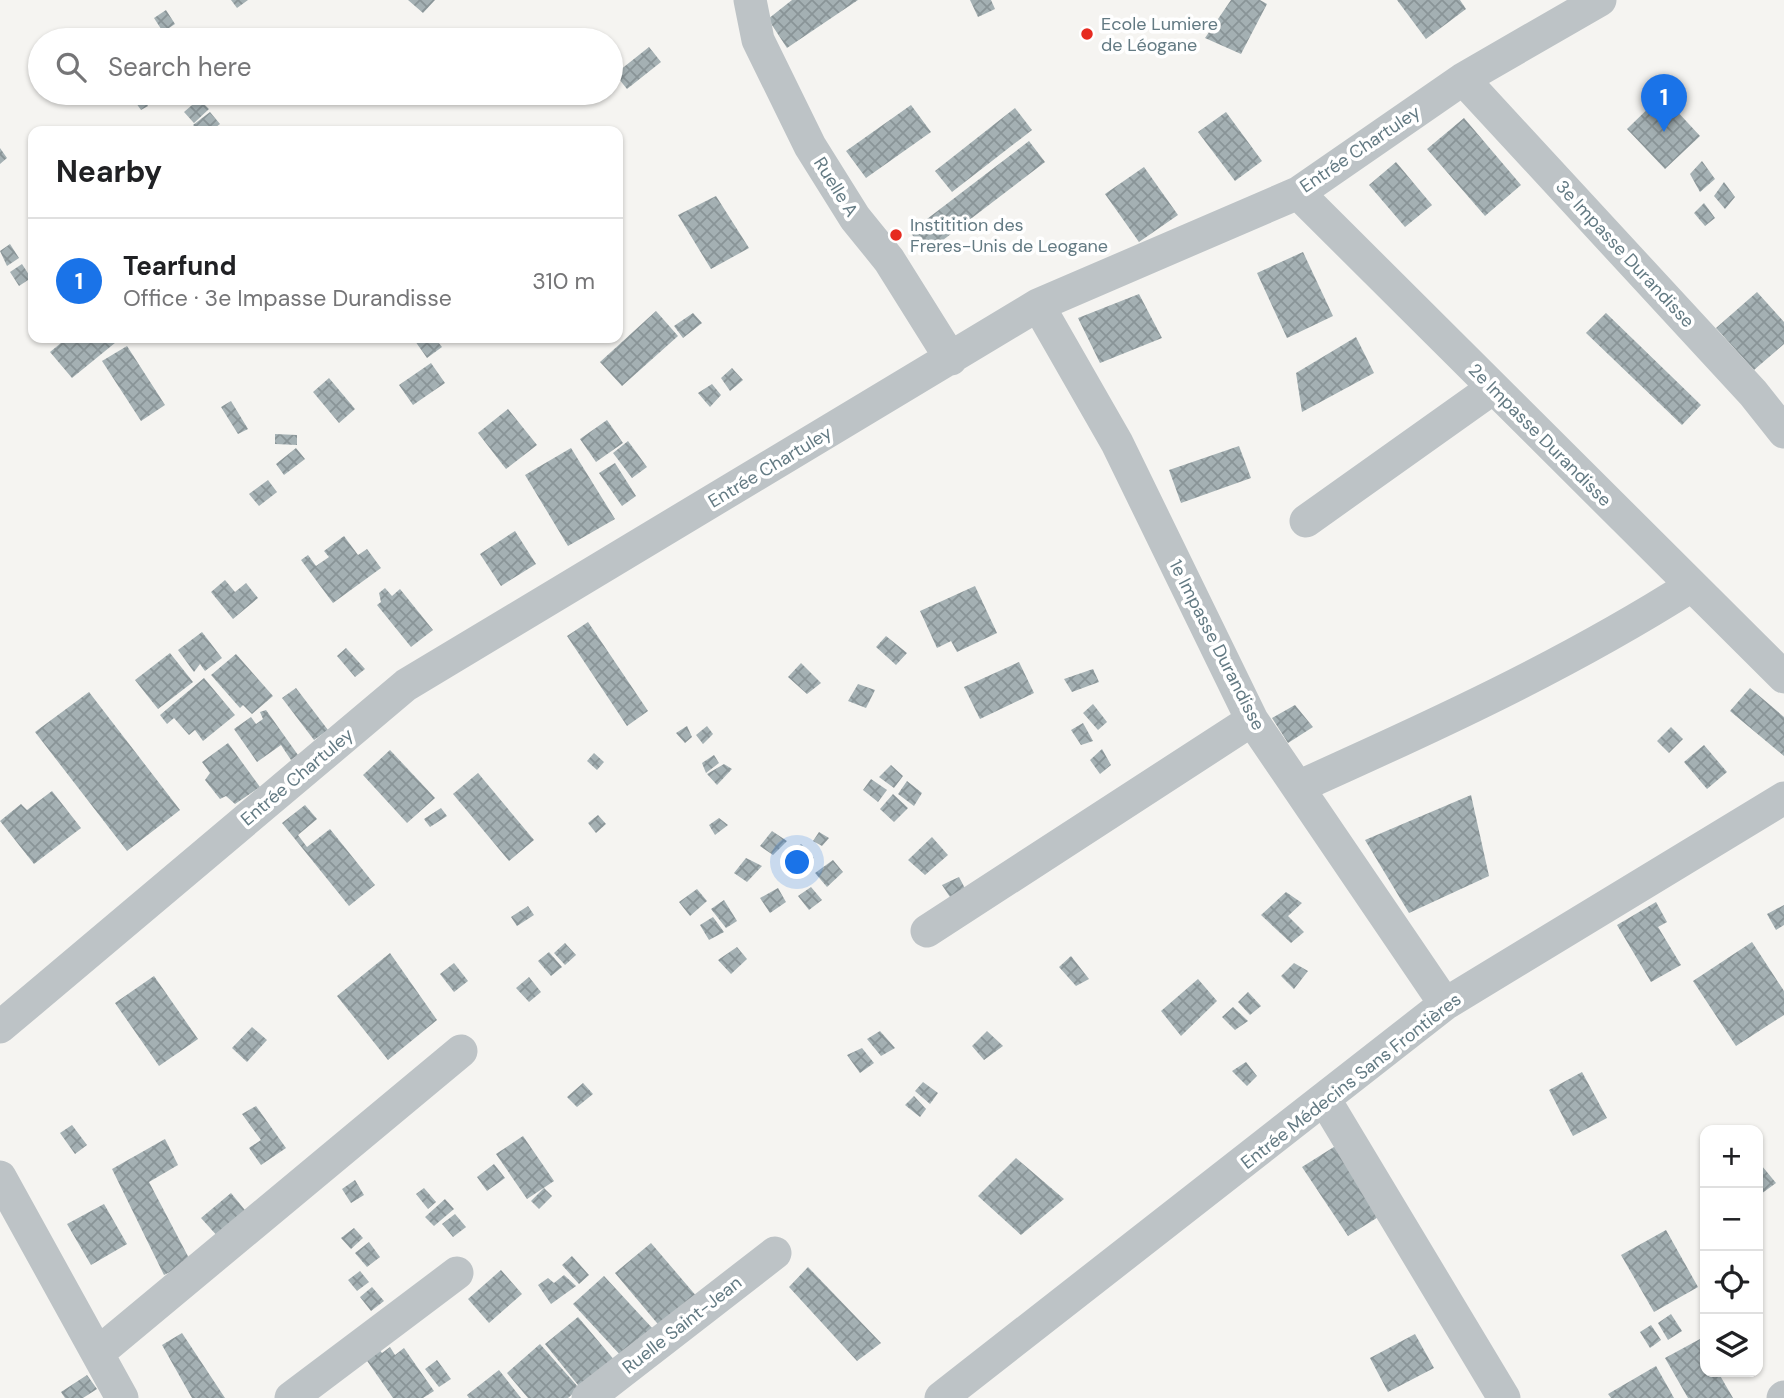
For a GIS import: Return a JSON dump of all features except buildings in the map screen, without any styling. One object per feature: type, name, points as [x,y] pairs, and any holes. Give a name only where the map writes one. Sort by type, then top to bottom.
[{"type":"street","name":"Ruelle A","points":[[750,0],[758,40],[810,146],[855,218],[889,260],[951,359]]},
{"type":"street","name":"Entrée Chartuley","points":[[0,1027],[406,685],[1038,305],[1298,193],[1463,79],[1600,0]]},
{"type":"street","name":"3e Impasse Durandisse","points":[[1463,79],[1753,393],[1784,432]]},
{"type":"street","name":"2e Impasse Durandisse","points":[[1298,193],[1784,677]]},
{"type":"street","name":"1e Impasse Durandisse","points":[[1038,305],[1117,443],[1252,720],[1445,1004]]},
{"type":"street","points":[[1306,521],[1493,388]]},
{"type":"street","points":[[1298,787],[1475,707],[1610,637],[1691,586]]},
{"type":"street","points":[[927,931],[1252,720]]},
{"type":"street","name":"Entrée Médecins Sans Frontières","points":[[941,1398],[1445,1004],[1784,799]]},
{"type":"street","points":[[98,1353],[461,1051]]},
{"type":"street","points":[[1325,1100],[1504,1398]]},
{"type":"street","points":[[0,1177],[122,1398]]},
{"type":"street","name":"Ruelle Saint-Jean","points":[[588,1398],[775,1253]]},
{"type":"street","points":[[291,1398],[457,1272]]},
{"type":"place","name":"Ecole Lumiere de Léogane","points":[[1087,34]]},
{"type":"place","name":"Tearfund","points":[[1664,132]]},
{"type":"place","name":"Institition des Freres-Unis de Leogane","points":[[896,235]]}]
